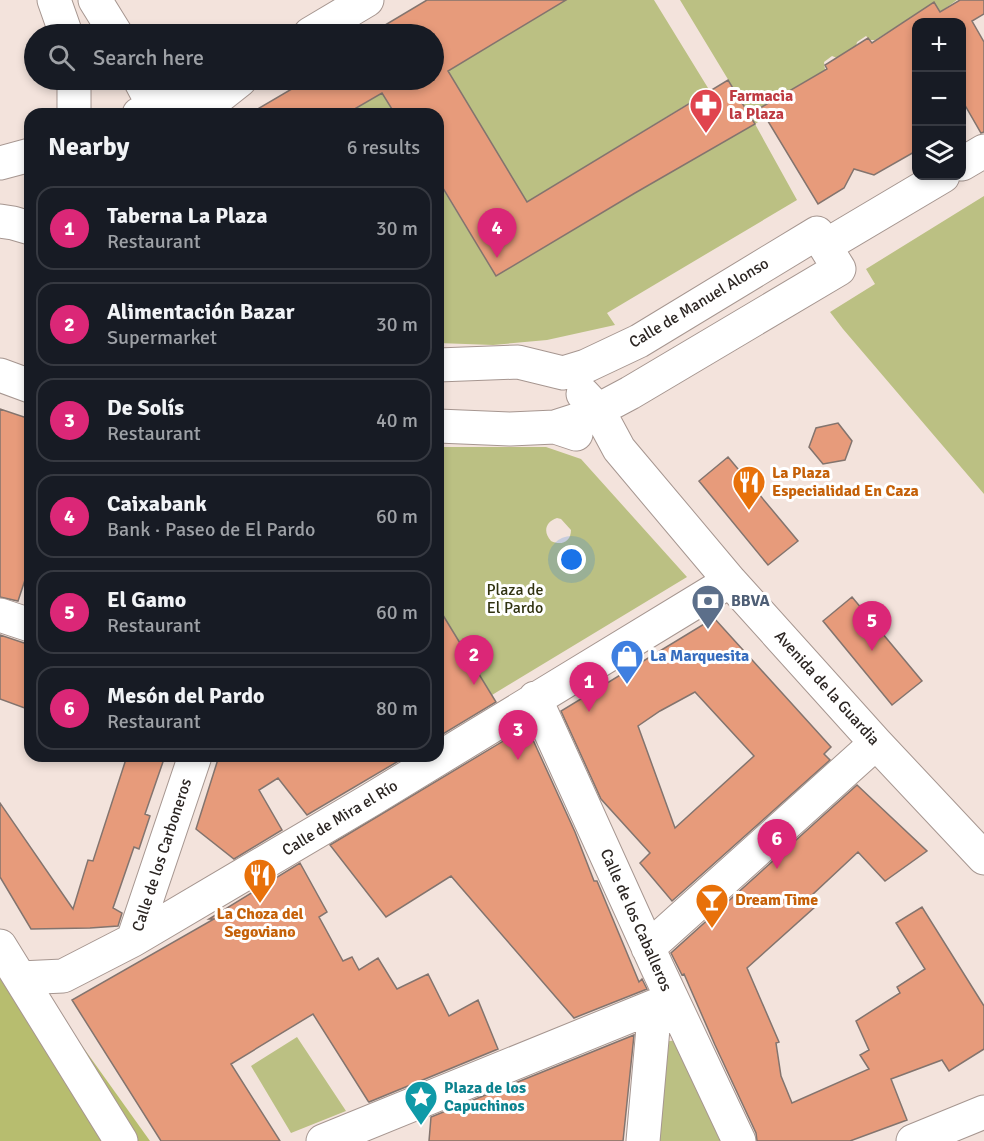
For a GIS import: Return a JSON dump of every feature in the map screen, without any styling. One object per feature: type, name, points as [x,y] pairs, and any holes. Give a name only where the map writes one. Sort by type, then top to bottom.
[{"type":"street","points":[[54,0],[62,24]]},
{"type":"street","points":[[95,0],[110,24]]},
{"type":"street","points":[[327,24],[367,0]]},
{"type":"street","points":[[74,90],[74,108]]},
{"type":"street","points":[[148,103],[181,90]]},
{"type":"street","points":[[204,108],[227,90]]},
{"type":"street","points":[[966,162],[984,151]]},
{"type":"street","points":[[0,163],[24,157]]},
{"type":"street","points":[[444,426],[510,429],[555,427],[583,418],[630,393],[839,269],[825,246],[936,180]]},
{"type":"street","points":[[0,221],[24,226]]},
{"type":"street","name":"Calle de Manuel Alonso","points":[[563,373],[586,366],[639,340],[817,233],[825,246]]},
{"type":"street","points":[[444,365],[518,362],[563,373]]},
{"type":"street","name":"Avenida de la Guardia","points":[[563,373],[598,410],[620,450],[730,581],[876,743],[984,858]]},
{"type":"street","points":[[0,375],[24,384]]},
{"type":"street","points":[[555,427],[620,450]]},
{"type":"street","name":"Calle de Mira el Río","points":[[444,754],[730,581]]},
{"type":"street","points":[[0,615],[24,623]]},
{"type":"street","name":"Calle de los Caballeros","points":[[535,698],[648,948],[740,1141]]},
{"type":"street","points":[[648,948],[876,743]]},
{"type":"street","name":"Calle de los Carboneros","points":[[20,978],[63,976],[133,940],[193,762]]},
{"type":"street","name":"Calle de Mira el Río","points":[[133,940],[432,762]]},
{"type":"street","points":[[0,946],[121,1141]]},
{"type":"street","points":[[323,1141],[379,1131],[672,999]]},
{"type":"street","points":[[643,1141],[653,1028],[672,999]]},
{"type":"street","points":[[913,1141],[984,1112]]},
{"type":"green space","points":[[566,0],[654,0],[716,101],[694,100],[527,202],[448,71]]},
{"type":"green space","points":[[680,0],[957,0],[940,12],[934,3],[875,40],[870,40],[866,36],[857,42],[856,46],[837,58],[832,56],[824,62],[825,70],[761,107],[766,117],[755,124]]},
{"type":"green space","points":[[382,93],[391,108],[356,108]]},
{"type":"green space","points":[[755,124],[797,200],[607,313],[615,325],[547,340],[493,345],[444,343],[444,191],[496,276]]},
{"type":"green space","points":[[984,196],[984,494],[830,312],[875,284],[866,269]]},
{"type":"green space","name":"Plaza de El Pardo","points":[[444,447],[546,447],[581,459],[687,577],[492,695],[444,617]],"holes":[[[557,518],[561,519],[571,530],[567,540],[558,543],[548,538],[546,528]]]},
{"type":"green space","points":[[0,931],[150,1141],[0,1141]]},
{"type":"green space","points":[[297,1037],[346,1111],[291,1133],[251,1066]]},
{"type":"green space","points":[[678,1040],[720,1141],[653,1141],[662,1042]]},
{"type":"building","points":[[427,0],[566,0],[448,71],[527,202],[728,80],[755,124],[496,276],[444,190],[444,108],[391,108],[382,93],[356,108],[259,108],[290,90],[444,90],[444,24],[387,24]]},
{"type":"building","points":[[960,0],[984,0],[984,14],[972,21],[984,42],[984,132],[981,133],[966,107],[966,18],[912,18],[912,153],[874,175],[854,169],[844,188],[818,204],[760,108],[827,69],[825,65],[868,38],[872,43],[934,2],[940,12]]},
{"type":"building","points":[[0,409],[24,417],[24,583],[18,601],[0,597]]},
{"type":"building","points":[[838,423],[852,441],[845,460],[823,464],[809,447],[816,428]]},
{"type":"building","name":"La Plaza Especialidad En Caza","points":[[728,457],[798,541],[768,565],[699,481]]},
{"type":"building","points":[[852,597],[922,681],[892,705],[823,621]]},
{"type":"building","points":[[444,617],[496,702],[444,733]]},
{"type":"building","points":[[714,618],[831,747],[824,754],[830,760],[672,901],[640,863],[650,853],[601,799],[561,711]],"holes":[[[695,692],[754,756],[675,828],[638,726]]]},
{"type":"building","points":[[0,635],[24,643],[24,708],[0,699]]},
{"type":"building","points":[[528,729],[575,832],[594,881],[597,881],[639,982],[642,979],[647,989],[574,1018],[451,876],[386,917],[330,845],[515,734],[517,736]]},
{"type":"building","points":[[125,762],[163,762],[145,814],[150,816],[139,849],[134,847],[113,908],[122,913],[118,926],[31,929],[0,877],[0,803],[73,909],[88,860],[93,861]]},
{"type":"building","points":[[217,762],[397,762],[307,815],[278,778],[259,790],[282,830],[234,859],[196,829]]},
{"type":"building","points":[[857,785],[927,851],[885,881],[858,852],[811,896],[816,906],[747,968],[779,1042],[776,1043],[781,1076],[792,1103],[869,1069],[860,1055],[869,1050],[856,1021],[900,993],[897,987],[925,969],[896,923],[922,907],[984,1006],[984,1049],[949,1071],[942,1060],[891,1079],[907,1120],[850,1141],[757,1141],[756,1133],[684,974],[682,975],[671,953]]},
{"type":"building","points":[[300,863],[327,912],[319,917],[343,961],[352,957],[359,970],[378,958],[397,989],[428,974],[449,1016],[478,1000],[498,1049],[369,1102],[313,1014],[231,1064],[280,1141],[161,1141],[72,1000],[214,919],[209,919]]},
{"type":"building","points":[[634,1035],[623,1141],[429,1141],[431,1117]]},
{"type":"place","name":"Farmacia la Plaza","points":[[706,134]]},
{"type":"place","name":"Caixabank","points":[[497,258]]},
{"type":"place","name":"La Plaza Especialidad En Caza","points":[[749,511]]},
{"type":"place","name":"BBVA","points":[[708,630]]},
{"type":"place","name":"El Gamo","points":[[872,651]]},
{"type":"place","name":"Alimentación Bazar","points":[[474,685]]},
{"type":"place","name":"La Marquesita","points":[[627,685]]},
{"type":"place","name":"Taberna La Plaza","points":[[589,712]]},
{"type":"place","name":"De Solís","points":[[518,760]]},
{"type":"place","name":"Mesón del Pardo","points":[[777,869]]},
{"type":"place","name":"La Choza del Segoviano","points":[[260,904]]},
{"type":"place","name":"Dream Time","points":[[712,929]]},
{"type":"place","name":"Plaza de los Capuchinos","points":[[421,1126]]}]
